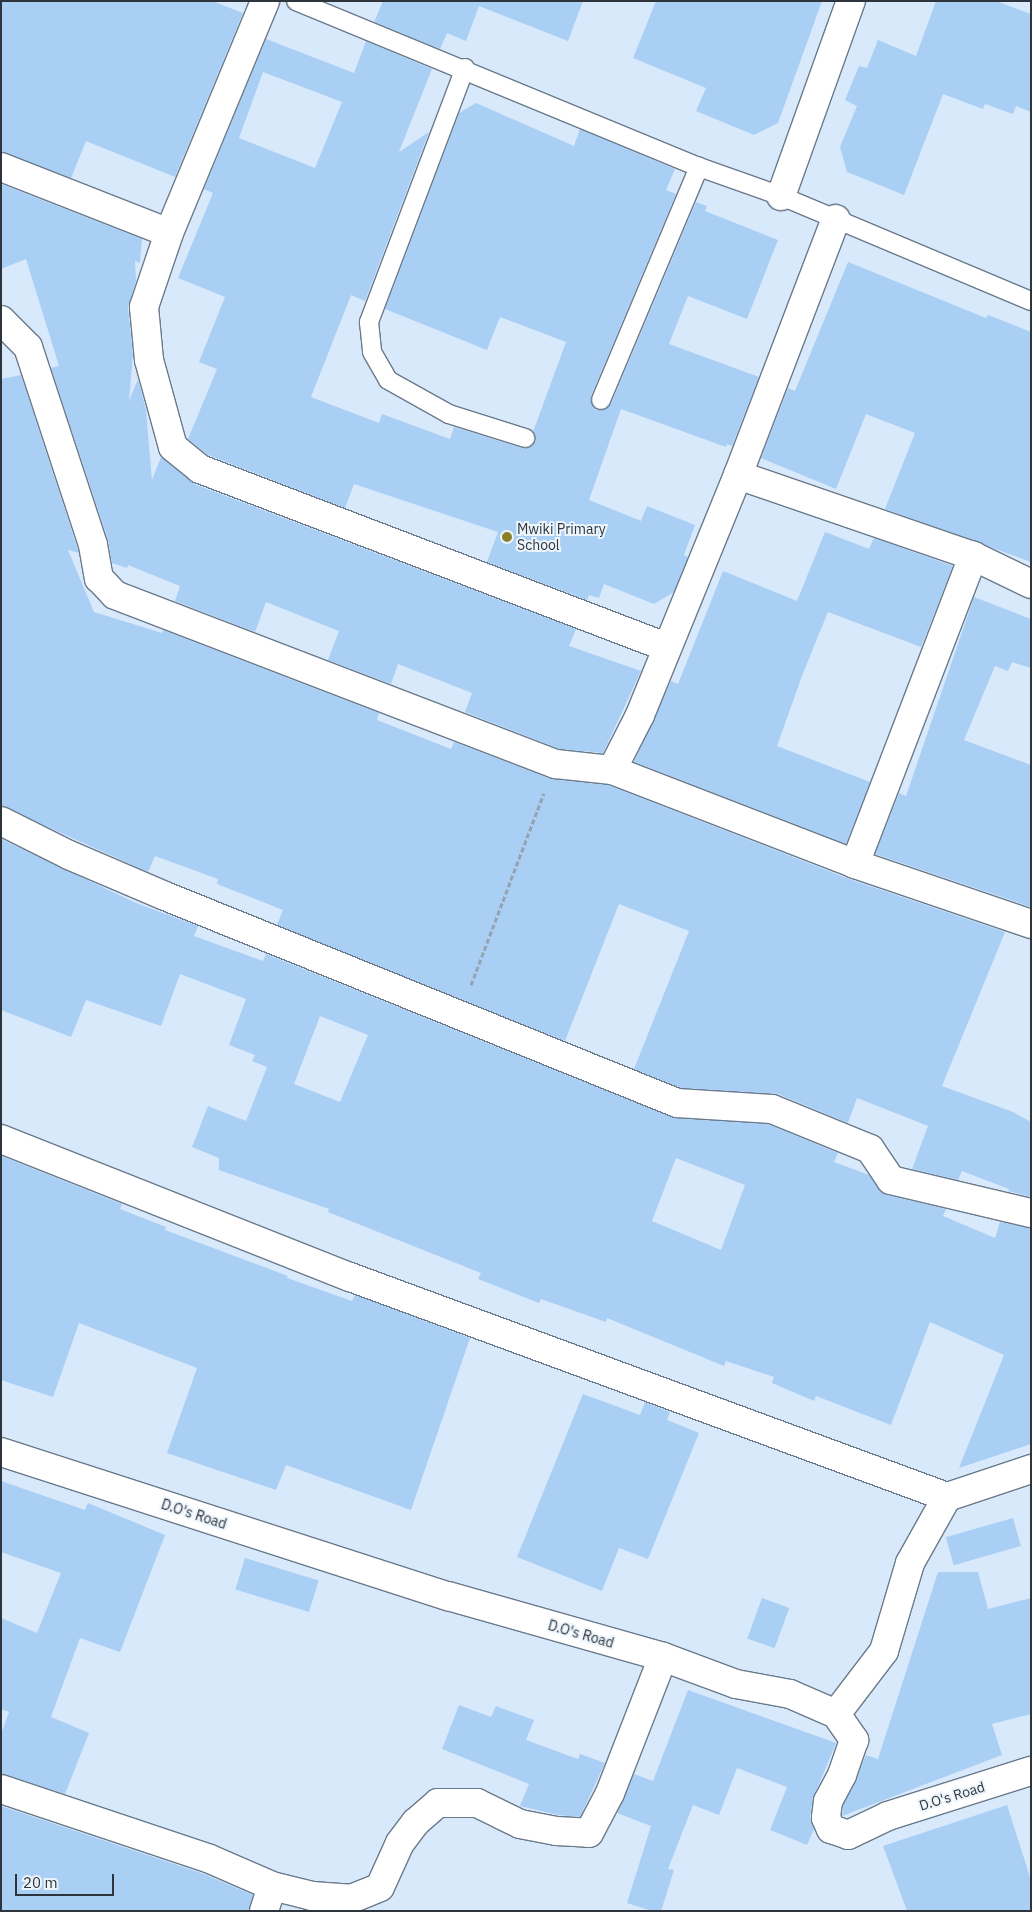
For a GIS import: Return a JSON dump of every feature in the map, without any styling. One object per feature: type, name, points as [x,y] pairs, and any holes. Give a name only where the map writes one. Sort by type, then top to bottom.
[{"type":"street","points":[[265,1],[169,233],[144,306],[149,360],[173,447],[200,469],[666,647]]},
{"type":"street","points":[[781,196],[851,1]]},
{"type":"street","points":[[1,167],[169,233]]},
{"type":"street","points":[[612,770],[640,715],[666,647],[738,475],[836,219]]},
{"type":"street","points":[[1,320],[28,347],[93,545],[99,578],[115,596],[556,764],[612,770],[855,864],[1031,924]]},
{"type":"street","points":[[738,475],[973,556],[1031,584]]},
{"type":"street","points":[[855,864],[973,556]]},
{"type":"street","points":[[1,821],[69,855],[459,1016],[677,1103],[772,1109],[834,1132],[870,1149],[890,1180],[1031,1213]]},
{"type":"street","points":[[1,1138],[350,1277],[947,1498],[1031,1469]]},
{"type":"street","name":"D.O's Road","points":[[1,1452],[448,1596],[662,1657],[736,1684],[790,1694],[836,1714],[842,1726],[854,1740],[842,1776],[828,1801],[826,1818],[831,1829],[848,1835],[888,1816],[1031,1771]]},
{"type":"street","points":[[836,1714],[884,1651],[910,1563],[947,1498]]},
{"type":"street","points":[[1,1788],[210,1859],[268,1898],[312,1896],[351,1899],[380,1887],[400,1843],[416,1822],[438,1803],[477,1803],[520,1824],[556,1831],[589,1833],[610,1793],[662,1657]]},
{"type":"lane","points":[[296,1],[465,68],[700,167],[781,196],[1031,301]]},
{"type":"lane","points":[[465,68],[369,322],[372,352],[388,380],[449,414],[525,438]]},
{"type":"lane","points":[[601,400],[700,167]]},
{"type":"path","points":[[459,1016],[556,764]]},
{"type":"building","points":[[1,1],[212,1],[243,13],[175,177],[86,141],[71,178],[1,152]]},
{"type":"building","points":[[383,1],[583,1],[568,41],[479,6],[466,41],[447,33],[440,49],[374,22]]},
{"type":"building","points":[[656,1],[822,1],[778,123],[754,135],[696,111],[706,88],[633,58]]},
{"type":"building","points":[[936,1],[996,1],[1031,14],[1031,112],[1016,106],[1013,114],[985,104],[983,109],[943,94],[904,195],[847,172],[840,147],[857,106],[845,100],[859,66],[867,68],[878,40],[916,56]]},
{"type":"building","points":[[266,39],[354,73],[366,41],[432,69],[399,152],[429,132],[365,301],[351,295],[311,397],[379,423],[382,414],[450,439],[454,427],[522,448],[528,448],[535,442],[533,432],[566,342],[500,317],[487,350],[385,309],[459,113],[476,103],[574,146],[580,129],[675,169],[666,190],[676,194],[591,396],[591,402],[596,410],[603,410],[611,404],[696,202],[707,206],[705,211],[778,240],[747,319],[688,296],[669,344],[759,377],[732,446],[727,444],[726,447],[621,409],[589,500],[641,521],[647,506],[695,525],[684,555],[688,557],[674,592],[654,604],[604,584],[599,598],[589,595],[587,600],[487,562],[498,532],[354,484],[345,508],[208,455],[188,439],[217,369],[199,362],[225,297],[178,278],[213,193],[204,189]],"holes":[[[263,72],[342,102],[315,168],[239,138]]]},
{"type":"building","points":[[1,184],[142,239],[140,263],[135,261],[136,281],[128,308],[133,354],[129,401],[138,379],[146,410],[152,480],[161,457],[194,484],[576,629],[569,646],[641,671],[603,753],[560,749],[465,712],[472,693],[398,664],[391,684],[328,660],[339,631],[266,602],[255,632],[175,601],[180,586],[128,565],[127,568],[112,563],[108,540],[51,368],[59,366],[26,259],[1,269]]},
{"type":"building","points":[[848,262],[986,318],[988,315],[1031,332],[1031,562],[885,509],[915,433],[866,414],[836,489],[761,458],[788,388],[795,391]]},
{"type":"building","points":[[21,375],[79,553],[68,550],[94,612],[162,633],[163,630],[379,713],[377,720],[451,749],[454,742],[551,779],[608,785],[849,879],[1005,932],[942,1086],[1013,1112],[1031,1122],[1031,1197],[1008,1191],[1009,1189],[962,1171],[958,1180],[912,1169],[928,1126],[857,1098],[848,1123],[778,1094],[681,1088],[634,1069],[689,931],[619,904],[565,1041],[277,925],[283,910],[217,884],[218,879],[155,856],[148,872],[1,806],[1,379]]},
{"type":"building","points":[[825,532],[869,549],[874,538],[953,566],[921,647],[828,612],[803,673],[777,746],[870,782],[846,844],[634,762],[671,681],[678,684],[723,571],[797,601]]},
{"type":"building","points":[[974,597],[1031,619],[1031,668],[1012,662],[1008,671],[995,666],[964,740],[1031,765],[1031,907],[875,854],[899,793],[906,796]]},
{"type":"building","points":[[1,839],[136,903],[198,926],[194,936],[263,961],[266,954],[671,1117],[768,1124],[838,1153],[834,1162],[869,1175],[887,1195],[946,1209],[943,1216],[995,1238],[1000,1222],[1031,1228],[1031,1444],[959,1468],[1004,1355],[930,1322],[891,1425],[816,1396],[814,1401],[772,1383],[774,1377],[726,1361],[724,1366],[607,1318],[606,1322],[541,1299],[539,1303],[478,1279],[481,1273],[328,1212],[329,1209],[219,1170],[219,1158],[192,1147],[208,1106],[246,1121],[267,1067],[252,1061],[255,1055],[229,1045],[246,999],[180,974],[161,1026],[86,1000],[71,1037],[1,1010]],"holes":[[[320,1016],[368,1035],[340,1102],[294,1084]],[[676,1158],[745,1185],[721,1250],[652,1221]]]},
{"type":"building","points":[[1,1156],[122,1204],[120,1209],[166,1227],[165,1230],[288,1276],[287,1278],[352,1301],[355,1295],[470,1338],[411,1510],[286,1465],[276,1490],[167,1453],[197,1368],[79,1323],[53,1397],[1,1380]]},
{"type":"building","points":[[583,1394],[640,1415],[645,1402],[670,1412],[667,1420],[699,1433],[648,1559],[619,1548],[602,1591],[517,1557]]},
{"type":"building","points":[[1,1481],[85,1510],[88,1503],[165,1535],[120,1652],[80,1638],[51,1717],[89,1733],[65,1794],[1,1774],[1,1734],[9,1712],[1,1709],[1,1618],[37,1633],[61,1573],[1,1552]]},
{"type":"building","points":[[1013,1518],[1021,1546],[954,1565],[946,1537]]},
{"type":"building","points":[[245,1558],[319,1581],[309,1612],[235,1590]]},
{"type":"building","points":[[938,1572],[978,1572],[988,1609],[1031,1598],[1031,1714],[992,1724],[1002,1755],[842,1816],[843,1806],[866,1755],[878,1759]]},
{"type":"building","points":[[762,1598],[789,1608],[775,1648],[747,1638]]},
{"type":"building","points":[[688,1690],[836,1743],[813,1799],[810,1817],[814,1829],[807,1845],[770,1830],[787,1787],[737,1768],[719,1815],[693,1805],[668,1869],[674,1870],[661,1911],[652,1911],[627,1903],[651,1826],[617,1813],[634,1774],[653,1781]]},
{"type":"building","points":[[459,1705],[491,1717],[496,1706],[534,1720],[526,1740],[578,1759],[580,1754],[605,1763],[580,1817],[558,1815],[520,1806],[529,1784],[442,1749]]},
{"type":"building","points":[[1007,1805],[1031,1880],[1031,1911],[907,1911],[883,1846]]},
{"type":"building","points":[[1,1806],[204,1874],[253,1895],[249,1911],[1,1911]]},
{"type":"place","name":"Mwiki Primary School","points":[[507,537]]}]
